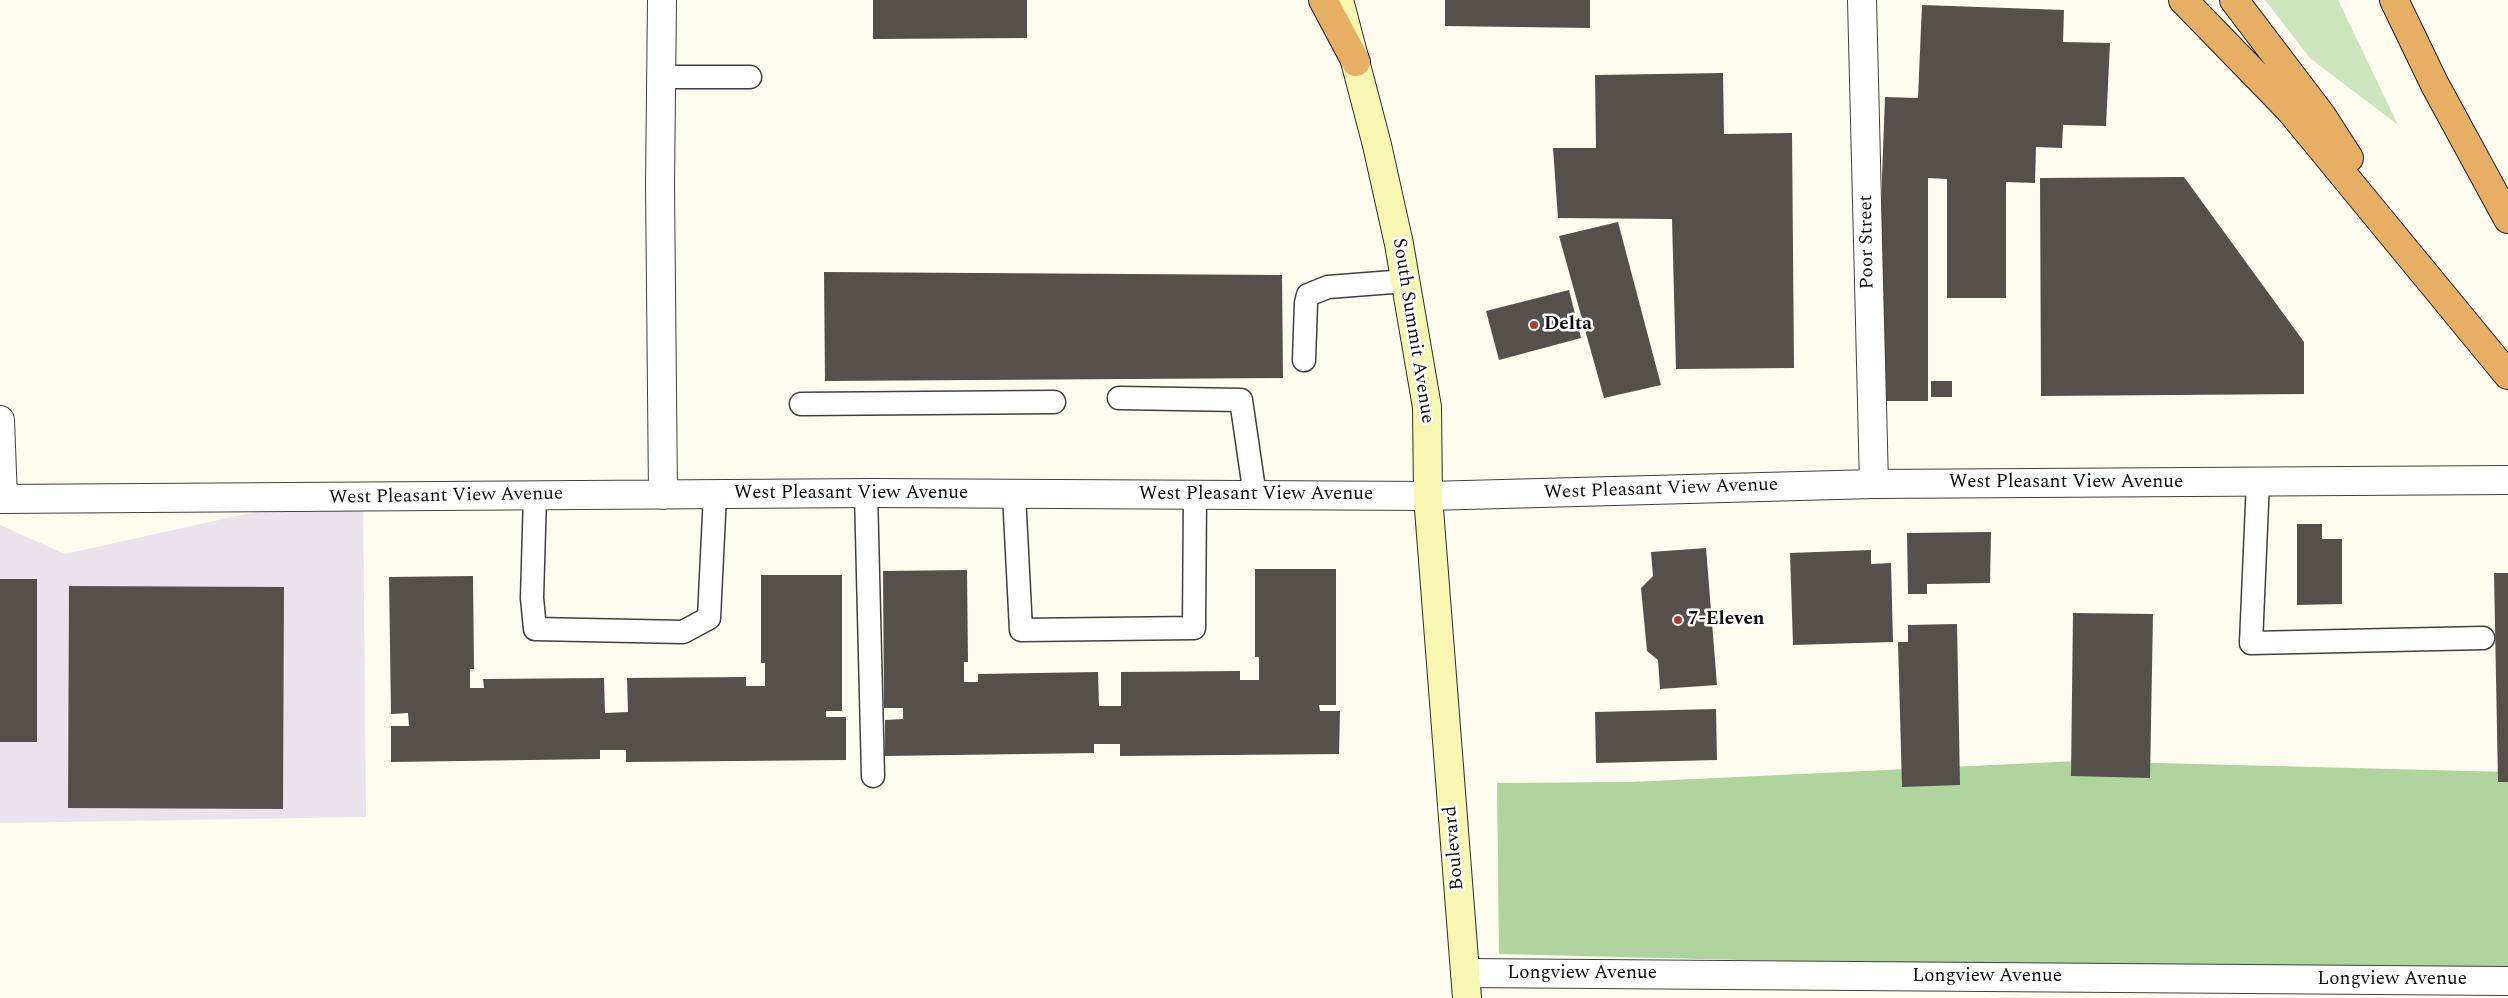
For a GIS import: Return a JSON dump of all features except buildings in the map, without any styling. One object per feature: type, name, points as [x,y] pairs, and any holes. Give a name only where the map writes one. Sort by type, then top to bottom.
[{"type":"highway","points":[[1323,0],[1356,62]]},
{"type":"highway","points":[[2183,0],[2290,110],[2508,375]]},
{"type":"highway","points":[[2234,0],[2322,116],[2423,272]]},
{"type":"highway","points":[[2394,0],[2435,85],[2508,219]]},
{"type":"street","points":[[662,0],[660,185],[663,495]]},
{"type":"street","name":"South Summit Avenue","points":[[1339,0],[1380,158],[1406,281],[1427,407],[1428,496],[1443,698]]},
{"type":"street","name":"Poor Street","points":[[1862,0],[1874,484]]},
{"type":"street","points":[[0,420],[2,499]]},
{"type":"street","name":"West Pleasant View Avenue","points":[[2,499],[866,493],[1428,496],[1874,484],[2508,480]]},
{"type":"street","name":"Boulevard","points":[[1443,698],[1466,986]]},
{"type":"street","name":"Longview Avenue","points":[[1466,986],[2508,981]]},
{"type":"lane","points":[[661,77],[750,77]]},
{"type":"lane","points":[[1304,360],[1306,303],[1308,295],[1328,287],[1406,281]]},
{"type":"lane","points":[[1119,398],[1241,400],[1255,496]]},
{"type":"lane","points":[[802,404],[1054,402]]},
{"type":"lane","points":[[2258,481],[2251,643],[2483,638]]},
{"type":"lane","points":[[866,493],[873,776]]},
{"type":"lane","points":[[535,496],[532,598],[535,629],[683,632],[709,618],[715,494]]},
{"type":"lane","points":[[1014,494],[1021,630],[1194,628],[1195,495]]},
{"type":"shaded area","points":[[363,488],[366,817],[0,823],[0,525],[65,554]]},
{"type":"green space","points":[[2265,0],[2338,0],[2398,125],[2310,58]]},
{"type":"green space","points":[[2078,761],[2508,772],[2508,979],[1499,954],[1497,783],[1631,782]]},
{"type":"place","name":"Delta","points":[[1534,325]]},
{"type":"place","name":"7-Eleven","points":[[1678,620]]}]
